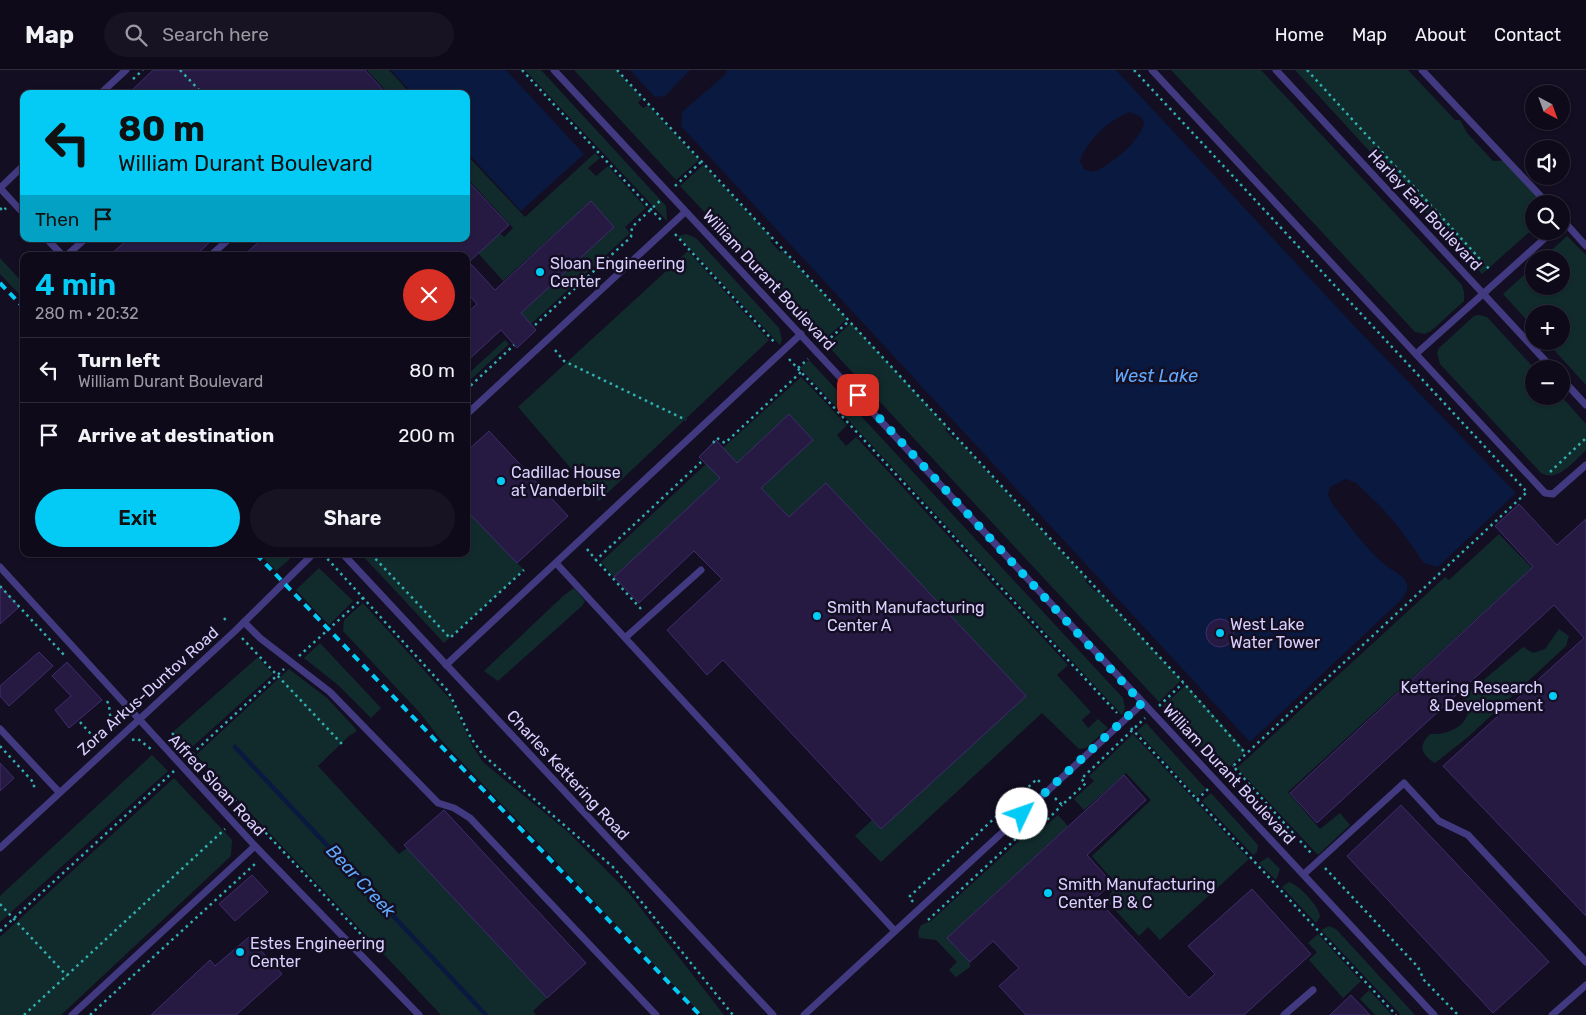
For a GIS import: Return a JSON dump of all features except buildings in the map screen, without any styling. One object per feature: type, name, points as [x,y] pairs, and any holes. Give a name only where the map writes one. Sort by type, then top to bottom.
[{"type":"lane","points":[[104,90],[126,70]]},
{"type":"lane","name":"William Durant Boulevard","points":[[554,70],[1434,1015]]},
{"type":"lane","points":[[1152,70],[1545,493],[1553,494],[1586,465]]},
{"type":"lane","name":"Harley Earl Boulevard","points":[[1276,70],[1545,360]]},
{"type":"lane","points":[[1422,70],[1540,195]]},
{"type":"lane","points":[[20,169],[0,188],[20,210]]},
{"type":"lane","points":[[470,411],[685,212]]},
{"type":"lane","points":[[1570,229],[1586,246]]},
{"type":"lane","points":[[1416,354],[1543,240]]},
{"type":"lane","points":[[49,242],[60,252]]},
{"type":"lane","points":[[69,252],[81,242]]},
{"type":"lane","points":[[214,252],[226,242]]},
{"type":"lane","points":[[446,665],[801,334]]},
{"type":"lane","points":[[1570,388],[1586,405]]},
{"type":"lane","name":"Zora Arkus-Duntov Road","points":[[0,848],[105,749],[235,631],[311,557]]},
{"type":"lane","name":"Charles Kettering Road","points":[[346,557],[773,1015]]},
{"type":"lane","points":[[556,563],[895,931]]},
{"type":"lane","name":"Alfred Sloan Road","points":[[0,567],[255,846],[419,1015]]},
{"type":"lane","points":[[626,638],[701,570]]},
{"type":"lane","points":[[244,622],[290,663],[330,692],[438,803],[454,808],[470,818],[656,1015]]},
{"type":"lane","points":[[804,1015],[1142,703]]},
{"type":"lane","points":[[0,729],[59,792]]},
{"type":"lane","points":[[1304,874],[1404,783],[1439,821],[1468,835],[1586,962]]},
{"type":"lane","points":[[72,1015],[255,846]]},
{"type":"lane","points":[[1552,1015],[1586,985]]},
{"type":"lane","points":[[1284,1015],[1313,990]]},
{"type":"path","points":[[180,70],[199,90]]},
{"type":"path","points":[[522,70],[1396,1015]]},
{"type":"path","points":[[617,70],[1181,680],[1246,754]]},
{"type":"path","points":[[1134,70],[1526,492],[1233,766],[1318,861],[1418,967],[1424,980],[1458,1015]]},
{"type":"path","points":[[1307,70],[1491,271]]},
{"type":"path","points":[[535,325],[631,237],[632,227],[701,162]]},
{"type":"path","points":[[826,342],[849,320]]},
{"type":"path","points":[[470,386],[514,345]]},
{"type":"path","points":[[554,350],[564,361],[686,420]]},
{"type":"path","points":[[798,368],[808,359]]},
{"type":"path","points":[[713,443],[717,438],[725,443],[801,372]]},
{"type":"path","points":[[1550,472],[1585,440]]},
{"type":"path","points":[[596,560],[702,462]]},
{"type":"path","points":[[586,549],[644,613]]},
{"type":"path","points":[[325,557],[448,691],[471,738],[484,756],[614,868],[732,1015]]},
{"type":"path","points":[[374,557],[450,638],[524,570]]},
{"type":"path","points":[[0,586],[66,656]]},
{"type":"path","points":[[192,754],[363,598]]},
{"type":"path","points":[[224,618],[342,744]]},
{"type":"path","points":[[105,699],[110,707],[112,720]]},
{"type":"path","points":[[80,722],[105,749]]},
{"type":"path","points":[[172,733],[372,946]]},
{"type":"path","points":[[138,739],[153,750]]},
{"type":"path","points":[[0,746],[34,783],[34,789]]},
{"type":"path","points":[[0,931],[174,771]]},
{"type":"path","points":[[928,920],[1033,823],[1039,828],[1062,805]]},
{"type":"path","points":[[24,1015],[226,829]]},
{"type":"path","points":[[90,1015],[256,863]]},
{"type":"path","points":[[0,904],[67,976]]},
{"type":"green space","points":[[367,70],[389,70],[407,90],[385,90]]},
{"type":"green space","points":[[525,70],[541,70],[666,206],[667,221]]},
{"type":"green space","points":[[574,70],[616,70],[642,98],[638,103],[643,108],[648,105],[699,160],[676,180]]},
{"type":"green space","points":[[1171,70],[1261,70],[1462,285],[1464,301],[1431,331],[1425,334],[1415,332]]},
{"type":"green space","points":[[1295,70],[1408,70],[1455,120],[1460,120],[1467,133],[1493,161],[1509,160],[1525,179],[1525,185],[1531,185],[1539,195],[1525,195],[1525,236],[1482,274]]},
{"type":"green space","points":[[595,153],[600,158],[588,168],[596,176],[608,166],[646,208],[625,227],[630,233],[531,324],[521,313],[614,227],[591,201],[503,281],[478,253],[500,233],[504,237],[513,228],[470,181],[470,158],[525,217]]},
{"type":"green space","points":[[703,165],[772,238],[770,241],[780,252],[782,250],[847,319],[824,340],[680,186]]},
{"type":"green space","points":[[686,234],[696,238],[779,328],[782,339],[780,345],[678,236]]},
{"type":"green space","points":[[1570,239],[1586,255],[1586,385],[1570,367],[1570,360],[1563,360],[1554,350],[1570,350],[1570,305],[1525,305],[1525,318],[1503,294],[1525,274],[1525,295],[1570,295],[1570,250],[1552,250],[1563,240]]},
{"type":"green space","points":[[688,251],[769,340],[599,501],[518,407]]},
{"type":"green space","points":[[0,258],[20,280],[20,295],[0,274]]},
{"type":"green space","points":[[1474,316],[1487,317],[1527,360],[1525,360],[1525,405],[1569,405],[1586,424],[1586,450],[1560,473],[1547,475],[1541,473],[1440,364],[1437,353],[1439,348]]},
{"type":"green space","points":[[851,323],[947,427],[945,430],[955,440],[957,439],[1087,579],[1085,581],[1096,592],[1098,590],[1181,680],[1159,702],[827,345]]},
{"type":"green space","points":[[505,340],[509,344],[470,380],[470,372]]},
{"type":"green space","points":[[809,360],[1123,698],[1125,708],[1122,715],[800,368]]},
{"type":"green space","points":[[801,377],[847,425],[837,435],[846,446],[856,437],[1068,665],[1057,675],[1091,712],[1082,720],[1088,728],[1098,719],[1108,728],[1086,748],[1079,749],[1042,713],[881,862],[855,836],[872,820],[881,829],[1026,696],[826,483],[789,517],[761,488],[812,440],[789,414],[737,463],[723,448]]},
{"type":"green space","points":[[706,464],[720,478],[614,577],[601,562]]},
{"type":"green space","points":[[470,514],[524,570],[444,643],[364,557],[470,557]]},
{"type":"green space","points":[[1499,534],[1532,568],[1288,792],[1320,829],[1340,813],[1350,825],[1318,855],[1237,768],[1445,577],[1449,580]]},
{"type":"green space","points":[[263,557],[288,557],[290,559],[276,571]]},
{"type":"green space","points":[[319,568],[353,601],[329,625],[296,590]]},
{"type":"green space","points":[[574,588],[585,601],[582,606],[498,681],[484,671],[563,596]]},
{"type":"green space","points":[[363,603],[451,700],[473,747],[483,762],[568,832],[629,893],[724,1015],[702,1015],[441,740],[420,713],[343,631],[344,620]]},
{"type":"green space","points":[[1559,629],[1569,636],[1566,646],[1468,737],[1435,763],[1427,757],[1423,746],[1430,734],[1450,731],[1461,725],[1465,720],[1469,708],[1460,703],[1468,693],[1523,647],[1533,653],[1545,649]]},
{"type":"green space","points":[[320,643],[381,708],[371,718],[338,685],[304,658]]},
{"type":"green space","points":[[258,657],[273,674],[190,749],[173,732]]},
{"type":"green space","points":[[289,669],[327,698],[356,729],[356,732],[350,735],[318,766],[399,854],[407,848],[547,998],[533,1011],[536,1015],[441,1015],[196,755]]},
{"type":"green space","points":[[1186,685],[1246,751],[1224,772],[1163,706]]},
{"type":"green space","points":[[1146,723],[1206,789],[1197,797],[1137,731]]},
{"type":"green space","points":[[1133,734],[1249,859],[1160,940],[1148,927],[1139,936],[1107,901],[1116,884],[1092,856],[1151,800],[1126,773],[1084,810],[1074,799],[1094,781],[1089,776]]},
{"type":"green space","points":[[152,755],[168,771],[0,922],[0,896]]},
{"type":"green space","points":[[174,778],[232,840],[231,856],[61,1015],[0,1015],[0,937]]},
{"type":"green space","points":[[1211,793],[1258,845],[1257,852],[1253,855],[1202,801]]},
{"type":"green space","points":[[1058,815],[1068,826],[947,938],[970,962],[970,967],[956,977],[949,970],[957,962],[936,940],[919,938],[918,932],[921,925],[931,921],[1031,830],[1037,833]]},
{"type":"green space","points":[[1268,857],[1280,869],[1276,880],[1259,863]]},
{"type":"green space","points":[[1289,882],[1303,891],[1316,907],[1320,917],[1316,923],[1282,887]]},
{"type":"green space","points":[[1329,926],[1336,929],[1415,1015],[1401,1015],[1321,930]]},
{"type":"green space","points":[[1318,934],[1361,981],[1343,998],[1309,960],[1317,952],[1308,943]]},
{"type":"green space","points":[[1369,990],[1392,1015],[1375,1015],[1360,999]]},
{"type":"water","points":[[391,70],[506,70],[584,154],[521,211],[470,155],[470,90],[409,90]]},
{"type":"water","points":[[630,70],[690,70],[665,96],[655,97]]},
{"type":"water","name":"West Lake","points":[[727,70],[1116,70],[1360,332],[1516,493],[1438,567],[1424,563],[1400,529],[1356,483],[1346,479],[1330,487],[1328,495],[1332,504],[1370,550],[1406,581],[1407,591],[1400,601],[1250,742],[681,126],[682,112],[725,75]],"holes":[[[1130,112],[1141,117],[1144,122],[1142,129],[1138,137],[1124,152],[1093,172],[1084,169],[1080,161],[1083,153],[1100,131],[1122,115]]]},
{"type":"waterway","name":"Bear Creek","points":[[235,747],[486,1015]]},
{"type":"railway","points":[[0,283],[20,304]]},
{"type":"railway","points":[[259,557],[700,1015]]},
{"type":"place","name":"Sloan Engineering Center","points":[[540,272]]},
{"type":"place","name":"Cadillac House at Vanderbilt","points":[[501,481]]},
{"type":"place","name":"Smith Manufacturing Center A","points":[[817,616]]},
{"type":"place","name":"West Lake Water Tower","points":[[1220,633]]},
{"type":"place","name":"Kettering Research & Development","points":[[1553,696]]},
{"type":"place","name":"Smith Manufacturing Center B & C","points":[[1048,893]]},
{"type":"place","name":"Estes Engineering Center","points":[[240,952]]},
{"type":"route","points":[[858,395],[1142,703],[1022,814]]}]
